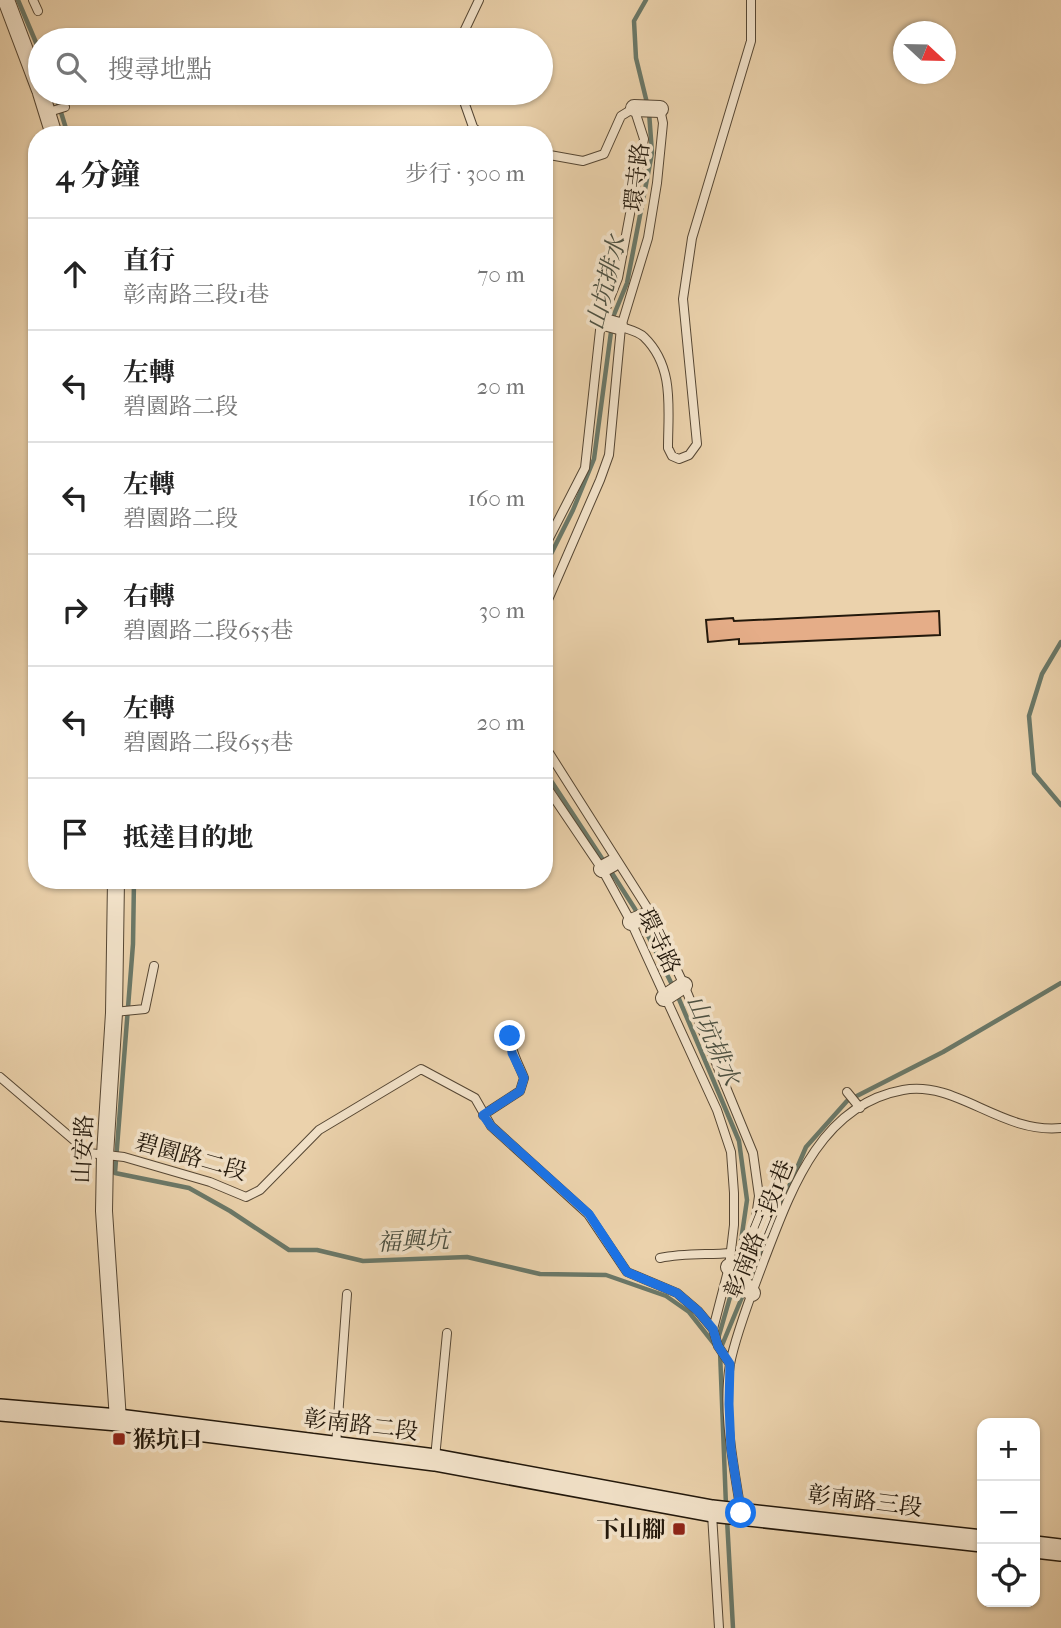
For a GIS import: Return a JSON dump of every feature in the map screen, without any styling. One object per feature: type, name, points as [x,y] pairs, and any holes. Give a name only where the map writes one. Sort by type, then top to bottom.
[{"type":"street","points":[[6,0],[28,57]]},
{"type":"street","points":[[46,105],[52,126]]},
{"type":"street","name":"山安路","points":[[116,889],[114,1012],[104,1211],[118,1420]]},
{"type":"street","points":[[730,1260],[747,1287]]},
{"type":"street","name":"彰南路二段","points":[[0,1410],[118,1420],[435,1461],[712,1511],[741,1513]]},
{"type":"street","name":"彰南路三段","points":[[741,1513],[977,1540]]},
{"type":"street","points":[[1040,1548],[1061,1550]]},
{"type":"lane","points":[[33,0],[38,11]]},
{"type":"lane","points":[[465,28],[478,0]]},
{"type":"lane","points":[[612,324],[643,335],[662,362],[669,383],[668,448],[671,456],[679,459],[690,455],[697,444],[683,299],[692,237],[751,41],[751,0]]},
{"type":"lane","points":[[465,105],[473,126]]},
{"type":"lane","points":[[48,112],[65,107]]},
{"type":"lane","name":"環寺路","points":[[553,530],[585,468],[648,109]]},
{"type":"lane","name":"環寺路","points":[[553,588],[609,455],[612,324],[648,238],[662,135],[663,123],[648,109]]},
{"type":"lane","name":"環寺路","points":[[553,156],[583,161],[604,154],[621,116],[648,109]]},
{"type":"lane","name":"環寺路","points":[[553,759],[648,909],[731,1152],[734,1193],[730,1260],[713,1329]]},
{"type":"lane","name":"環寺路","points":[[553,795],[606,867],[638,919],[676,990],[752,1153],[759,1196],[747,1287]]},
{"type":"lane","points":[[114,1012],[145,1009],[154,965]]},
{"type":"lane","points":[[483,1115],[520,1091],[524,1078],[512,1053],[510,1036],[513,1029]]},
{"type":"lane","name":"碧園路二段","points":[[0,1077],[89,1153],[124,1157],[210,1182],[246,1197],[260,1191],[319,1130],[421,1069],[475,1098],[491,1126],[589,1214],[627,1272],[677,1293],[698,1311],[713,1329],[718,1346],[730,1364]]},
{"type":"lane","name":"彰南路三段1巷","points":[[741,1513],[731,1449],[730,1364],[747,1287],[792,1190],[815,1149],[840,1121],[876,1096],[905,1089],[933,1089],[1010,1122],[1033,1128],[1061,1128]]},
{"type":"lane","points":[[847,1092],[860,1108]]},
{"type":"lane","points":[[660,1258],[684,1253],[730,1260]]},
{"type":"lane","points":[[336,1448],[347,1294]]},
{"type":"lane","points":[[435,1461],[447,1334]]},
{"type":"lane","points":[[712,1511],[719,1628]]},
{"type":"building","points":[[939,611],[940,635],[739,644],[739,639],[708,642],[706,620],[733,618],[734,621]]},
{"type":"waterway","name":"福興坑","points":[[18,0],[30,28]]},
{"type":"waterway","name":"山坑排水","points":[[646,0],[634,21],[636,58],[647,103]]},
{"type":"waterway","name":"福興坑","points":[[59,105],[65,126]]},
{"type":"waterway","name":"山坑排水","points":[[553,550],[594,459],[613,317],[627,283],[652,153],[649,112]]},
{"type":"waterway","points":[[1061,642],[1042,674],[1029,716],[1034,773],[1061,805]]},
{"type":"waterway","name":"山坑排水","points":[[553,784],[605,863]]},
{"type":"waterway","name":"山坑排水","points":[[610,870],[635,909],[679,999],[739,1141],[747,1200],[737,1268]]},
{"type":"waterway","name":"福興坑","points":[[134,889],[133,944],[115,1173],[189,1188],[289,1250],[317,1250],[363,1261],[467,1257],[540,1274],[606,1275],[666,1296],[689,1312],[715,1345]]},
{"type":"waterway","points":[[748,1282],[806,1147],[847,1101],[943,1052],[1061,983]]},
{"type":"waterway","name":"山坑排水","points":[[718,1339],[735,1280]]},
{"type":"waterway","points":[[720,1350],[745,1290]]},
{"type":"waterway","name":"福興坑","points":[[720,1351],[726,1506]]},
{"type":"waterway","name":"福興坑","points":[[727,1519],[733,1628]]},
{"type":"place","name":"猴坑口","points":[[119,1439]]},
{"type":"place","name":"下山腳","points":[[679,1529]]},
{"type":"route","points":[[510,1036],[512,1053],[524,1078],[520,1091],[483,1115],[491,1126],[589,1214],[627,1272],[677,1293],[698,1311],[713,1329],[718,1346],[730,1364],[731,1449],[741,1513]]}]
